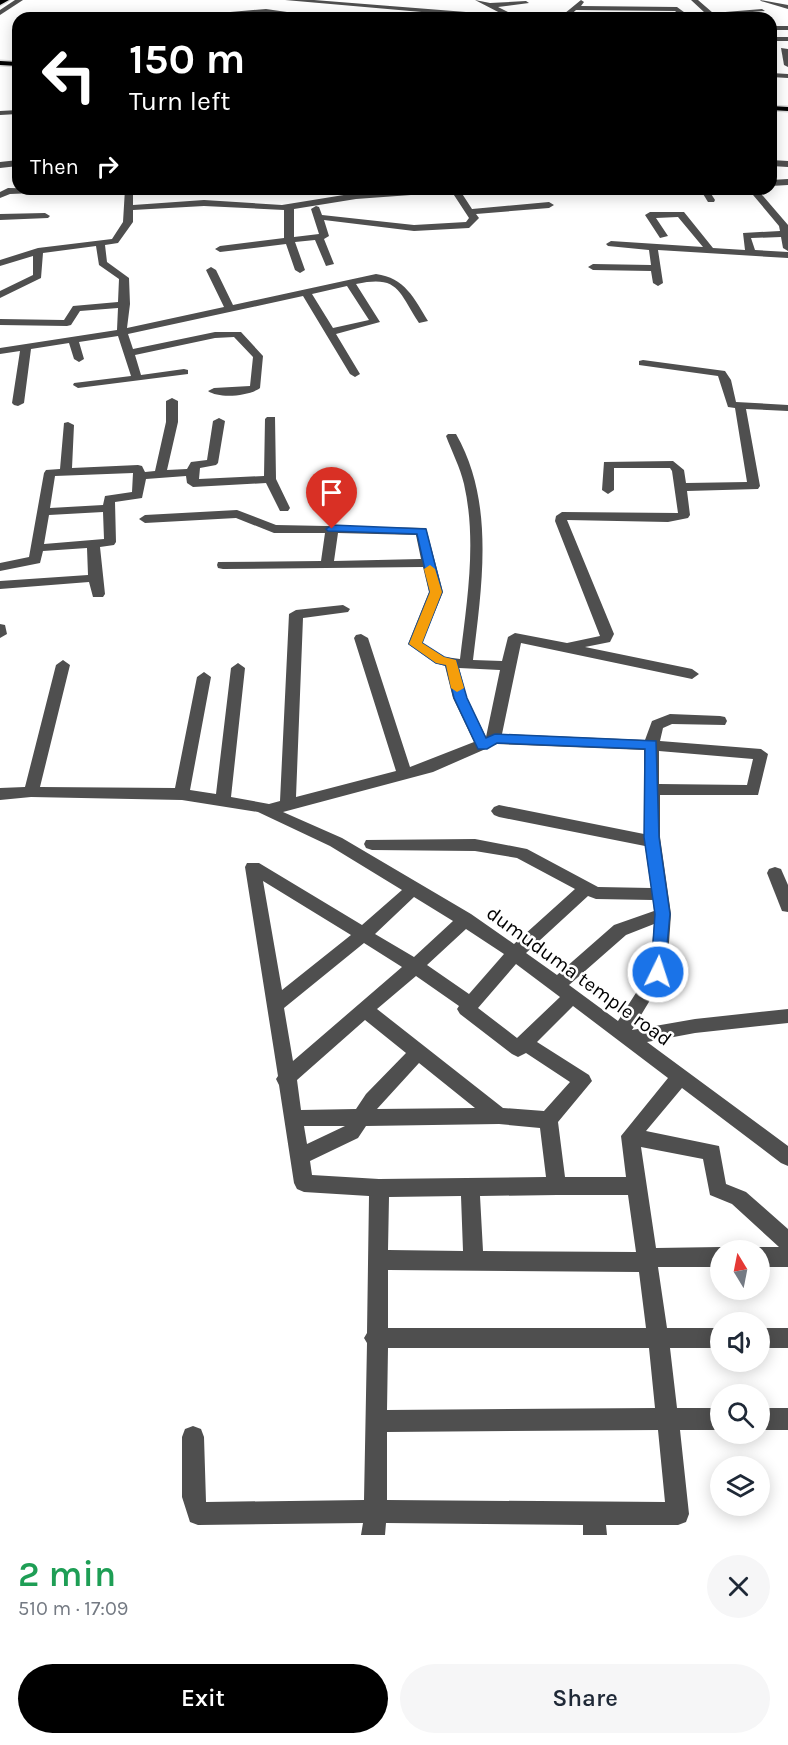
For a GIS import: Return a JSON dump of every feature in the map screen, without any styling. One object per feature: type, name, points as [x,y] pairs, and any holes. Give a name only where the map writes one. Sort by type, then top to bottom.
[{"type":"highway","points":[[0,3],[5,0]]},
{"type":"street","points":[[0,13],[20,0]]},
{"type":"street","points":[[288,0],[342,8],[402,12]]},
{"type":"street","points":[[469,0],[478,0],[504,12]]},
{"type":"street","points":[[569,12],[584,0]]},
{"type":"street","points":[[694,0],[708,12]]},
{"type":"street","points":[[749,0],[764,12]]},
{"type":"street","points":[[763,0],[788,7]]},
{"type":"street","points":[[489,5],[526,3]]},
{"type":"street","points":[[729,6],[736,12]]},
{"type":"street","points":[[203,12],[206,8]]},
{"type":"street","points":[[573,8],[677,9],[680,12]]},
{"type":"street","points":[[788,51],[784,50],[788,65]]},
{"type":"street","points":[[0,263],[38,251],[115,241],[128,222],[129,195]]},
{"type":"street","points":[[213,204],[215,195]]},
{"type":"street","points":[[129,208],[146,205],[213,204],[289,207],[367,195]]},
{"type":"street","points":[[319,217],[430,228],[469,225],[474,221],[458,195]]},
{"type":"street","points":[[708,195],[711,200]]},
{"type":"street","points":[[758,195],[774,213],[786,234],[788,248]]},
{"type":"street","points":[[220,249],[319,238],[325,233],[314,203]]},
{"type":"street","points":[[470,212],[549,205]]},
{"type":"street","points":[[289,207],[290,241],[300,270]]},
{"type":"street","points":[[774,213],[788,212]]},
{"type":"street","points":[[663,236],[650,216],[681,214],[710,250]]},
{"type":"street","points":[[0,217],[45,216]]},
{"type":"street","points":[[751,253],[746,235],[786,234]]},
{"type":"street","points":[[319,238],[329,264]]},
{"type":"street","points":[[100,243],[102,263],[124,278],[125,304],[122,332],[137,379]]},
{"type":"street","points":[[611,244],[788,255]]},
{"type":"street","points":[[653,247],[658,283]]},
{"type":"street","points":[[0,295],[38,276],[38,251]]},
{"type":"street","points":[[593,267],[656,268]]},
{"type":"street","points":[[211,270],[230,308]]},
{"type":"street","points":[[0,351],[122,332],[376,278],[389,278],[397,281],[423,321]]},
{"type":"street","points":[[330,332],[375,322],[350,283]]},
{"type":"street","points":[[306,292],[355,374]]},
{"type":"street","points":[[0,322],[67,323],[77,309],[125,304]]},
{"type":"street","points":[[129,353],[215,335],[237,334],[258,356],[255,388],[246,391],[214,391]]},
{"type":"street","points":[[72,338],[79,359]]},
{"type":"street","points":[[18,403],[26,348]]},
{"type":"street","points":[[644,363],[721,372],[726,377],[730,403],[740,407],[788,408]]},
{"type":"street","points":[[78,385],[184,372]]},
{"type":"street","points":[[160,474],[172,422],[172,401]]},
{"type":"street","points":[[681,487],[754,486],[740,407]]},
{"type":"street","points":[[271,419],[270,479],[284,508]]},
{"type":"street","points":[[219,421],[212,463],[194,465],[192,471],[194,483],[270,479]]},
{"type":"street","points":[[66,472],[68,425]]},
{"type":"street","points":[[452,436],[471,486],[476,581],[459,663],[460,698],[489,742]]},
{"type":"street","points":[[561,647],[607,637],[561,520],[562,516],[681,517],[685,510],[678,470],[673,465],[616,462],[607,466],[608,490]]},
{"type":"street","points":[[0,567],[32,562],[37,557],[38,548],[43,512],[49,474],[138,469],[140,476],[138,495],[111,498],[108,508],[110,542],[38,548]]},
{"type":"street","points":[[140,476],[192,471]]},
{"type":"street","points":[[43,512],[108,508]]},
{"type":"street","points":[[145,519],[237,514],[274,529],[422,531],[436,592],[415,644],[440,660],[508,666]]},
{"type":"street","points":[[327,565],[332,529]]},
{"type":"street","points":[[93,544],[98,594]]},
{"type":"street","points":[[223,565],[428,562]]},
{"type":"street","points":[[0,585],[95,578]]},
{"type":"street","points":[[288,804],[296,614],[343,609]]},
{"type":"street","points":[[0,628],[0,634]]},
{"type":"street","points":[[489,742],[514,637],[693,674]]},
{"type":"street","points":[[361,638],[405,774]]},
{"type":"street","points":[[31,792],[63,665]]},
{"type":"street","points":[[223,800],[238,668]]},
{"type":"street","points":[[182,794],[204,677]]},
{"type":"street","points":[[625,1035],[658,972],[663,914],[652,841],[651,745],[657,725],[662,721],[720,721]]},
{"type":"street","points":[[268,810],[428,768],[489,742],[651,745],[761,754],[753,791],[652,789]]},
{"type":"street","name":"dumuduma temple road","points":[[0,794],[31,792],[182,794],[268,810],[336,842],[465,919],[515,953],[788,1157]]},
{"type":"street","points":[[499,811],[652,841]]},
{"type":"street","points":[[372,844],[474,845],[521,853],[596,893],[660,894]]},
{"type":"street","points":[[470,1004],[415,966],[253,867],[285,1079],[304,1183],[379,1188],[637,1186]]},
{"type":"street","points":[[775,873],[788,906]]},
{"type":"street","points":[[274,1006],[364,934],[414,888]]},
{"type":"street","points":[[572,996],[518,1049],[466,1010],[515,953],[586,889]]},
{"type":"street","points":[[557,985],[620,930],[663,914]]},
{"type":"street","points":[[285,1079],[415,966],[465,919]]},
{"type":"street","points":[[365,1010],[499,1116]]},
{"type":"street","points":[[625,1035],[788,1016]]},
{"type":"street","points":[[525,1043],[583,1081],[548,1120],[556,1186]]},
{"type":"street","points":[[299,1157],[351,1132],[373,1100],[417,1053]]},
{"type":"street","points":[[193,1437],[193,1497],[198,1514],[375,1511],[595,1524],[678,1514],[658,1337],[630,1136],[680,1077]]},
{"type":"street","points":[[292,1118],[499,1116],[548,1120]]},
{"type":"street","points":[[630,1136],[712,1152],[717,1190],[739,1198],[788,1242]]},
{"type":"street","points":[[470,1187],[473,1261]]},
{"type":"street","points":[[373,1535],[379,1188]]},
{"type":"street","points":[[378,1260],[648,1260],[710,1257]]},
{"type":"street","points":[[770,1257],[788,1257]]},
{"type":"street","points":[[375,1338],[710,1338]]},
{"type":"street","points":[[770,1338],[788,1338]]},
{"type":"street","points":[[375,1421],[710,1419]]},
{"type":"street","points":[[770,1419],[788,1419]]},
{"type":"slow traffic","points":[[430,569],[436,592],[415,644],[440,660],[452,663],[457,688]]},
{"type":"route","points":[[332,529],[422,531],[436,592],[415,644],[440,660],[452,663],[460,698],[483,746],[495,739],[540,738],[651,745],[652,837],[663,914],[658,972]]}]
